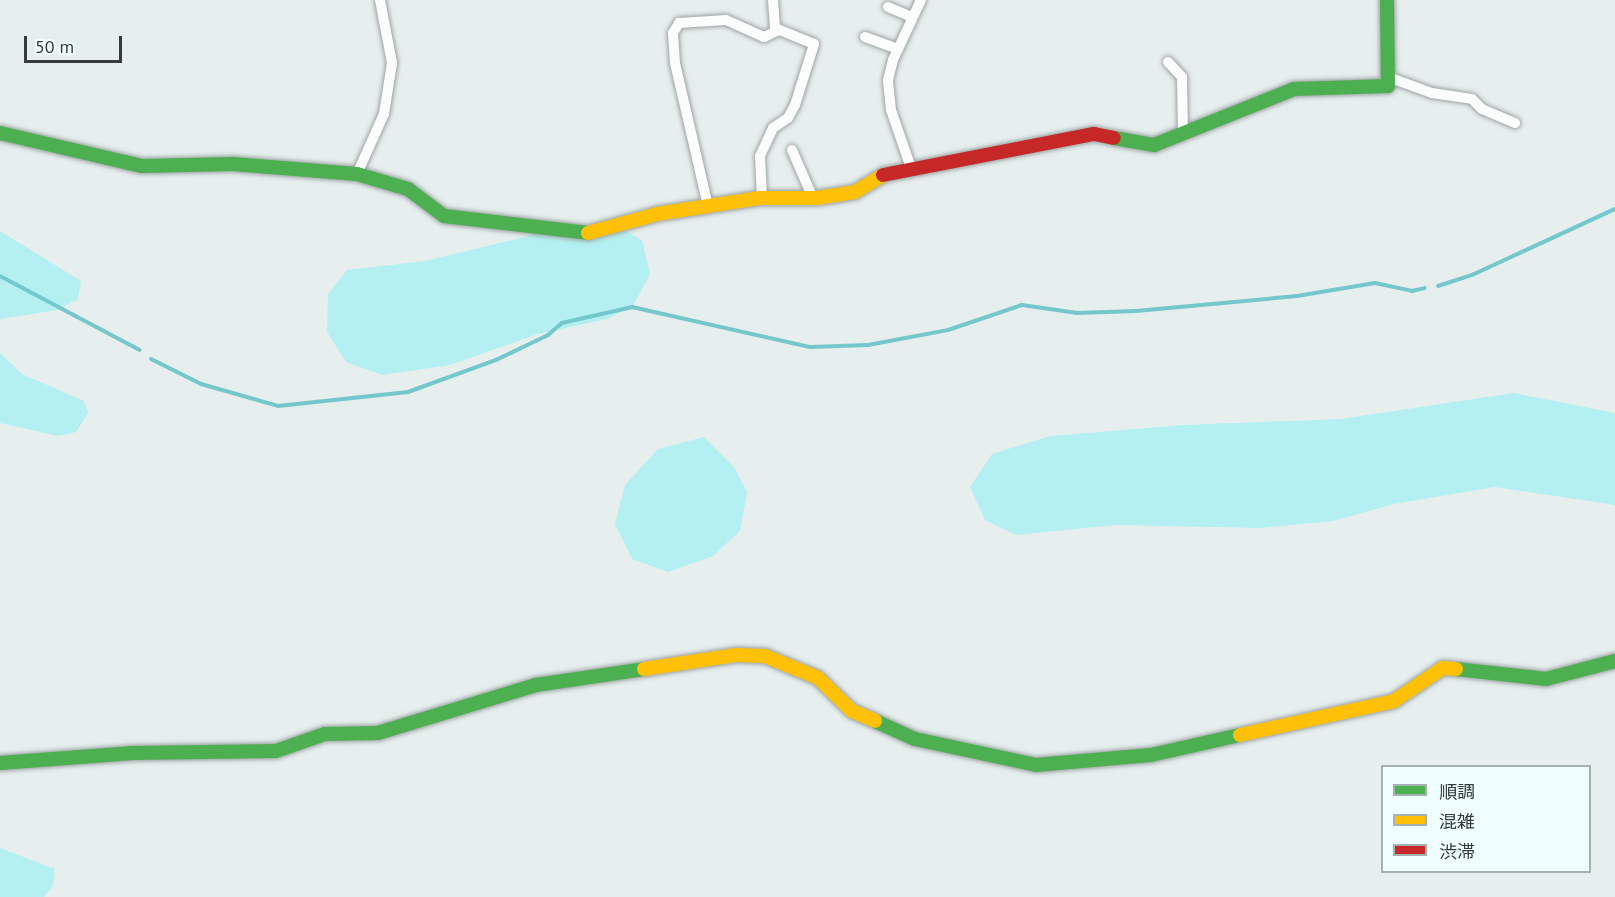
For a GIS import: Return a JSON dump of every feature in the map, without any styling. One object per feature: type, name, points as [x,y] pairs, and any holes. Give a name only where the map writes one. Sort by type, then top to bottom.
[{"type":"street","points":[[357,174],[384,114],[392,63],[380,0]]},
{"type":"street","points":[[762,198],[760,156],[772,128],[788,117],[795,105],[814,44],[775,28],[773,0]]},
{"type":"street","points":[[911,168],[891,110],[888,80],[898,49],[921,0]]},
{"type":"street","points":[[0,133],[142,166],[233,164],[357,174],[408,189],[444,216],[562,233],[595,234],[657,214],[762,198],[813,198],[855,192],[886,173],[1094,134],[1154,145],[1267,96],[1294,89],[1388,86],[1387,0]]},
{"type":"street","points":[[888,7],[912,17]]},
{"type":"street","points":[[708,206],[675,63],[673,33],[679,23],[726,21],[764,37],[779,30]]},
{"type":"street","points":[[865,37],[898,49]]},
{"type":"street","points":[[1168,62],[1182,77],[1183,134]]},
{"type":"street","points":[[1388,77],[1432,93],[1472,99],[1482,109],[1515,123]]},
{"type":"street","points":[[792,150],[813,198]]},
{"type":"street","points":[[0,763],[134,753],[276,751],[325,734],[378,733],[536,685],[737,656],[765,656],[818,678],[852,711],[915,739],[1036,765],[1081,764],[1151,755],[1384,703],[1433,679],[1443,668],[1545,679],[1615,661]]},
{"type":"shaded area","points":[[619,227],[642,240],[650,274],[633,306],[607,319],[538,334],[450,365],[382,375],[346,362],[327,332],[328,294],[347,270],[425,261],[549,231]]},
{"type":"shaded area","points":[[0,231],[81,281],[78,299],[57,310],[0,319]]},
{"type":"shaded area","points":[[0,353],[22,374],[84,401],[88,413],[76,432],[58,436],[0,423]]},
{"type":"shaded area","points":[[1514,393],[1615,413],[1615,505],[1495,487],[1394,504],[1333,521],[1260,528],[1115,525],[1016,535],[985,520],[970,487],[992,454],[1050,436],[1183,425],[1341,419]]},
{"type":"shaded area","points":[[704,437],[734,467],[747,492],[740,531],[713,556],[668,572],[632,559],[615,524],[625,485],[658,449]]},
{"type":"shaded area","points":[[0,848],[55,869],[53,886],[44,897],[0,897]]},
{"type":"waterway","points":[[1438,286],[1472,275],[1615,209]]},
{"type":"waterway","points":[[0,276],[140,350]]},
{"type":"waterway","points":[[151,359],[201,384],[278,406],[408,392],[498,359],[548,335],[562,323],[632,307],[810,347],[868,345],[948,330],[1022,305],[1077,313],[1136,311],[1297,296],[1375,283],[1412,291],[1425,288]]},
{"type":"traffic: fast","points":[[1114,138],[1154,145],[1294,89],[1388,86],[1387,0]]},
{"type":"traffic: fast","points":[[0,133],[142,166],[233,164],[357,174],[408,189],[444,216],[588,233]]},
{"type":"traffic: fast","points":[[1456,669],[1546,679],[1615,661]]},
{"type":"traffic: fast","points":[[0,763],[134,753],[276,751],[325,734],[378,733],[536,685],[644,669]]},
{"type":"traffic: fast","points":[[875,721],[915,739],[1036,765],[1151,755],[1240,735]]},
{"type":"traffic: slow","points":[[588,233],[657,214],[759,198],[817,198],[855,192],[883,175]]},
{"type":"traffic: slow","points":[[644,669],[737,655],[765,656],[818,678],[852,711],[875,721]]},
{"type":"traffic: slow","points":[[1240,735],[1394,701],[1443,668],[1456,669]]},
{"type":"traffic: jam","points":[[883,175],[1094,134],[1114,138]]}]
